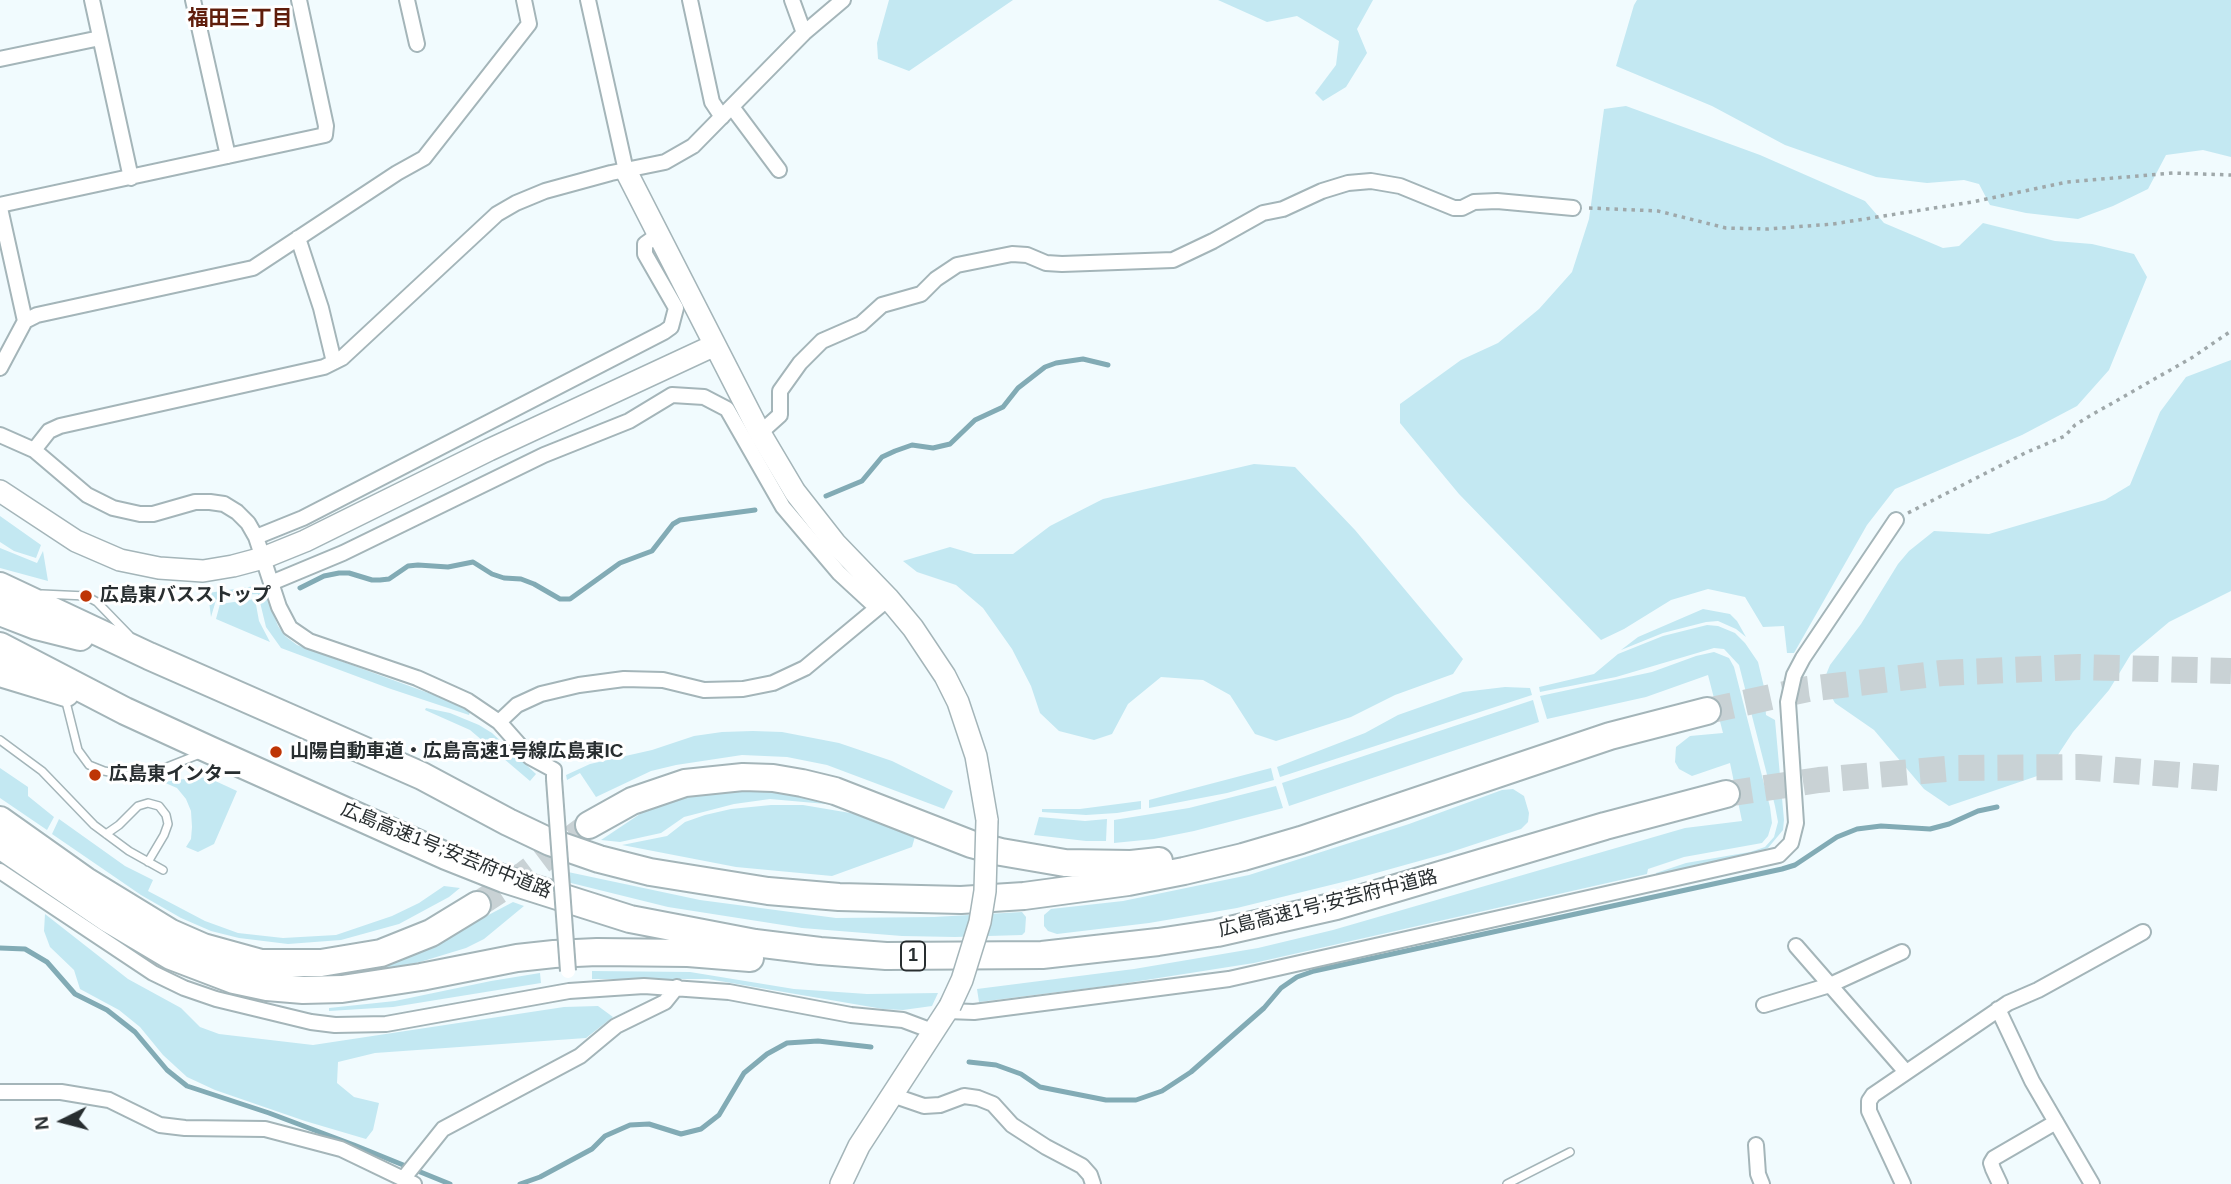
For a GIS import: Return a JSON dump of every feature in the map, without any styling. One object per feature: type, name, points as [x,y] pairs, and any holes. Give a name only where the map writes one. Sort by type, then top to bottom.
[{"type":"highway","points":[[0,586],[149,656],[422,776],[550,842],[599,859],[650,872],[768,891],[839,897],[961,900],[1024,896],[1128,882],[1243,857],[1610,736],[1707,711]]},
{"type":"highway","points":[[0,612],[36,626],[149,656]]},
{"type":"highway","points":[[0,646],[62,684]]},
{"type":"highway","points":[[0,673],[62,684]]},
{"type":"highway","name":"広島高速1号;安芸府中道路","points":[[62,684],[481,870],[575,903],[630,919],[755,943],[886,956],[1042,955],[1158,942],[1271,922],[1335,906],[1643,815],[1727,794]]},
{"type":"highway","points":[[589,825],[632,801],[685,783],[743,777],[773,778],[835,791],[971,844],[1001,852],[1065,863],[1131,864],[1253,844],[1477,781]]},
{"type":"highway","points":[[0,820],[86,881],[171,933],[203,947],[261,963],[321,963],[381,953],[431,933],[477,905]]},
{"type":"highway","points":[[0,845],[139,939],[201,969],[267,987],[342,989],[517,958],[597,952],[688,953],[861,964],[1042,955]]},
{"type":"street","points":[[92,0],[131,178]]},
{"type":"street","points":[[194,0],[228,156]]},
{"type":"street","points":[[25,321],[0,207],[325,135],[326,127],[299,0]]},
{"type":"street","points":[[407,0],[417,44]]},
{"type":"street","points":[[0,368],[25,321],[37,315],[253,268],[424,158],[529,24],[524,0]]},
{"type":"street","points":[[588,0],[626,171],[760,433],[795,492],[883,603],[930,651],[958,702],[976,756],[986,820],[985,891],[980,922],[962,980],[935,1032],[859,1146],[841,1184]]},
{"type":"street","points":[[690,0],[712,103],[727,112],[779,170]]},
{"type":"street","points":[[792,0],[804,33]]},
{"type":"street","points":[[34,450],[49,431],[60,426],[324,367],[342,358],[497,215],[516,203],[545,191],[665,162],[693,146],[804,33],[843,0]]},
{"type":"street","points":[[0,60],[100,37]]},
{"type":"street","points":[[760,433],[780,415],[780,391],[800,363],[822,341],[861,324],[882,305],[920,294],[957,265],[1012,254],[1027,255],[1045,263],[1062,264],[1173,260],[1263,213],[1283,209],[1335,187],[1371,181],[1400,186],[1454,208],[1462,208],[1475,202],[1497,201],[1573,208]]},
{"type":"street","points":[[256,537],[303,518],[671,327],[676,308],[645,254],[645,244],[659,234]]},
{"type":"street","points":[[298,238],[321,308],[334,362]]},
{"type":"street","points":[[0,491],[76,541],[120,560],[159,568],[203,570],[233,566],[263,558],[306,541],[489,450],[715,345]]},
{"type":"street","points":[[271,583],[343,553],[532,460],[629,421],[672,395],[704,397],[727,410],[783,507],[839,573],[883,603]]},
{"type":"street","points":[[0,435],[34,450],[87,495],[113,509],[140,514],[165,511],[195,502],[224,504],[248,523],[256,537],[279,607],[290,628],[309,641],[418,678],[468,701],[499,722],[530,757],[554,770],[569,991]]},
{"type":"street","points":[[948,1009],[974,1012],[1229,979],[1779,855],[1791,842],[1796,823],[1788,702],[1794,675],[1896,520]]},
{"type":"street","points":[[499,722],[517,705],[529,699],[579,685],[624,679],[663,680],[705,690],[730,690],[773,683],[805,668],[883,603]]},
{"type":"street","points":[[0,871],[153,973],[216,999],[311,1022],[335,1025],[386,1024],[569,991],[644,986],[729,992],[851,1015],[903,1020],[935,1032]]},
{"type":"street","points":[[1900,1183],[1869,1111],[1869,1101],[1873,1095],[1998,1009],[2143,932]]},
{"type":"street","points":[[1796,946],[1906,1072]]},
{"type":"street","points":[[1764,1005],[1830,985],[1902,952]]},
{"type":"street","points":[[0,1092],[61,1092],[109,1100],[160,1125],[265,1129],[341,1149],[409,1181],[443,1129],[580,1056],[616,1026],[665,1002],[677,987]]},
{"type":"street","points":[[1998,1009],[2032,1081],[2092,1184]]},
{"type":"street","points":[[892,1095],[924,1106],[940,1105],[964,1096],[993,1104],[1012,1125],[1082,1167],[1090,1175],[1093,1184]]},
{"type":"street","points":[[2000,1184],[1991,1163],[1994,1158],[2056,1122]]},
{"type":"street","points":[[1756,1145],[1758,1174],[1762,1184]]},
{"type":"lane","points":[[62,684],[78,750],[89,765],[125,775],[152,773],[210,750]]},
{"type":"lane","points":[[0,740],[42,771],[94,825],[163,870]]},
{"type":"lane","points":[[106,834],[138,806],[148,803],[159,806],[166,815],[168,824],[148,862]]},
{"type":"lane","points":[[1507,1184],[1570,1152]]},
{"type":"path","points":[[1573,208],[1658,211],[1726,228],[1768,229],[1833,224],[1972,202],[2067,182],[2173,173],[2231,175]]},
{"type":"path","points":[[1896,520],[2025,453],[2065,436],[2075,425],[2193,358],[2231,331]]},
{"type":"shaded area","points":[[889,0],[1013,0],[909,71],[878,59],[877,43]]},
{"type":"shaded area","points":[[1218,0],[1373,0],[1357,29],[1367,53],[1346,87],[1323,101],[1315,93],[1336,65],[1339,41],[1297,16],[1267,22]]},
{"type":"shaded area","points":[[1637,0],[2231,0],[2231,157],[2203,150],[2166,155],[2148,189],[2078,219],[2026,213],[1990,205],[1979,184],[1964,180],[1927,183],[1876,177],[1785,145],[1712,106],[1616,66]]},
{"type":"shaded area","points":[[1626,106],[1760,155],[1865,201],[1884,223],[1943,248],[1959,246],[1983,223],[2055,241],[2092,244],[2134,254],[2147,277],[2109,370],[2077,406],[2022,435],[1895,489],[1867,525],[1794,653],[1787,653],[1784,626],[1763,627],[1745,597],[1708,589],[1671,600],[1601,640],[1459,494],[1400,423],[1400,404],[1461,360],[1498,343],[1539,309],[1572,272],[1589,219],[1604,109]]},
{"type":"shaded area","points":[[2231,360],[2231,591],[2169,622],[2131,654],[2109,690],[2073,732],[2046,773],[1949,806],[1924,789],[1874,730],[1835,703],[1823,682],[1830,665],[1861,624],[1898,564],[1909,551],[1934,531],[1989,534],[2105,500],[2130,485],[2160,412],[2186,377]]},
{"type":"shaded area","points":[[1254,464],[1295,467],[1355,530],[1463,659],[1453,674],[1395,695],[1351,717],[1276,741],[1255,734],[1230,695],[1203,680],[1161,677],[1128,704],[1112,734],[1094,740],[1059,731],[1040,713],[1031,686],[1012,649],[983,608],[956,585],[917,572],[903,561],[950,547],[974,554],[1013,554],[1050,526],[1103,499]]},
{"type":"shaded area","points":[[0,516],[41,545],[36,558],[14,551],[0,542]]},
{"type":"shaded area","points":[[0,548],[37,563],[43,551],[48,581],[0,568]]},
{"type":"shaded area","points":[[262,585],[278,626],[285,636],[297,645],[445,699],[470,712],[469,715],[281,648],[266,627],[258,594],[220,596],[216,600],[211,617],[208,593]]},
{"type":"shaded area","points":[[255,599],[259,621],[270,642],[216,619],[220,604]]},
{"type":"shaded area","points":[[1703,609],[1730,614],[1746,637],[1718,621],[1706,622],[1663,633],[1621,650],[1638,637]]},
{"type":"shaded area","points":[[1707,625],[1735,633],[1758,662],[1764,687],[1766,715],[1775,720],[1783,830],[1768,848],[1750,855],[1656,875],[1686,863],[1750,852],[1765,847],[1774,837],[1778,822],[1775,806],[1739,665],[1724,649],[1714,648],[1616,677],[1540,692],[1539,687],[1594,674],[1618,654],[1663,636]]},
{"type":"shaded area","points":[[1714,652],[1729,658],[1734,667],[1770,807],[1772,823],[1768,836],[1762,843],[1684,857],[1648,869],[1647,874],[1254,963],[1114,985],[979,1002],[977,989],[1134,969],[1258,948],[1333,930],[1685,828],[1742,821],[1730,763],[1692,776],[1679,769],[1675,762],[1676,747],[1690,736],[1723,733],[1708,675],[1646,697],[1547,719],[1540,696],[1652,672]]},
{"type":"shaded area","points":[[1505,687],[1530,688],[1532,695],[1280,777],[1277,767],[1365,733],[1398,715],[1463,692]]},
{"type":"shaded area","points":[[1533,700],[1539,722],[1289,806],[1282,783]]},
{"type":"shaded area","points":[[426,708],[450,713],[479,725],[492,733],[536,774],[530,781],[470,730],[425,710]]},
{"type":"shaded area","points":[[753,731],[782,732],[839,743],[892,761],[953,791],[944,809],[827,765],[787,757],[742,755],[651,771],[596,797],[580,773],[567,780],[566,775],[590,764],[652,750],[694,736]]},
{"type":"shaded area","points":[[0,768],[28,787],[28,796],[54,817],[47,830],[0,798]]},
{"type":"shaded area","points":[[1271,768],[1274,780],[1227,793],[1149,808],[1149,800]]},
{"type":"shaded area","points":[[199,777],[211,779],[237,791],[214,844],[198,852],[186,847],[191,839],[192,827],[191,811],[186,799],[177,788],[163,782]]},
{"type":"shaded area","points":[[1276,786],[1283,808],[1194,831],[1114,843],[1114,820],[1189,808]]},
{"type":"shaded area","points":[[775,787],[837,805],[770,799],[734,804],[684,817],[661,833],[620,842],[601,840],[646,810],[681,792]]},
{"type":"shaded area","points":[[1513,789],[1524,796],[1529,813],[1528,822],[1521,829],[1448,853],[1237,908],[1149,923],[1057,934],[1048,931],[1044,926],[1044,915],[1051,909],[1123,901],[1249,875],[1409,824],[1502,790]]},
{"type":"shaded area","points":[[1141,801],[1141,809],[1117,813],[1086,815],[1042,812],[1042,809],[1080,809]]},
{"type":"shaded area","points":[[771,805],[803,805],[868,816],[916,833],[912,847],[832,876],[736,867],[622,845],[667,836],[685,822],[705,815]]},
{"type":"shaded area","points":[[1039,817],[1085,821],[1107,819],[1106,841],[1034,835]]},
{"type":"shaded area","points":[[59,819],[125,866],[153,880],[148,891],[205,921],[238,933],[283,938],[336,935],[392,916],[419,903],[444,886],[460,888],[449,897],[399,924],[341,940],[288,944],[239,938],[211,931],[181,918],[141,895],[52,834]]},
{"type":"shaded area","points":[[568,872],[700,900],[836,918],[934,917],[1022,912],[1026,917],[1025,932],[1022,935],[955,937],[902,936],[802,928],[668,907],[567,882]]},
{"type":"shaded area","points":[[513,902],[524,906],[484,939],[466,948],[364,975],[364,970],[411,956]]},
{"type":"shaded area","points":[[45,914],[128,979],[181,1008],[200,1027],[219,1034],[313,1045],[564,1007],[598,1006],[613,1017],[586,1038],[375,1053],[338,1062],[337,1083],[354,1097],[379,1103],[373,1130],[366,1139],[215,1090],[187,1077],[163,1055],[140,1027],[119,1010],[80,989],[74,970],[50,947],[44,931]]},
{"type":"shaded area","points":[[592,971],[690,972],[794,989],[867,994],[938,993],[932,1006],[903,1010],[883,1009],[708,979],[592,979]]},
{"type":"shaded area","points":[[540,973],[541,983],[393,1007],[329,1011],[329,1008],[395,1001]]},
{"type":"waterway","points":[[826,496],[862,481],[882,457],[895,451],[912,445],[933,448],[950,444],[975,420],[1003,407],[1018,388],[1045,367],[1083,359],[1108,365]]},
{"type":"waterway","points":[[300,588],[324,576],[339,573],[380,580],[389,579],[408,566],[448,567],[473,562],[492,574],[521,579],[560,599],[570,599],[620,563],[652,551],[673,524],[680,520],[755,510]]},
{"type":"waterway","points":[[969,1062],[996,1065],[1021,1074],[1040,1087],[1106,1100],[1136,1100],[1162,1091],[1191,1072],[1264,1008],[1281,988],[1297,977],[1314,971],[1782,869],[1795,865],[1837,837],[1857,829],[1881,826],[1930,829],[1978,811],[1997,807]]},
{"type":"waterway","points":[[0,948],[25,949],[47,962],[75,994],[107,1010],[135,1032],[167,1070],[187,1086],[269,1113],[450,1184]]},
{"type":"waterway","points":[[520,1184],[540,1177],[592,1149],[605,1136],[630,1125],[649,1124],[681,1134],[701,1129],[719,1115],[744,1073],[767,1054],[787,1043],[818,1041],[871,1047]]},
{"type":"tunnel","points":[[1707,711],[1808,689],[1942,673],[2079,667],[2231,671]]},
{"type":"tunnel","points":[[1726,794],[1819,780],[1957,768],[2079,767],[2231,779]]},
{"type":"tunnel","points":[[477,905],[523,875],[589,825]]},
{"type":"place","name":"広島東バスストップ","points":[[86,596]]},
{"type":"place","name":"山陽自動車道・広島高速1号線広島東IC","points":[[276,752]]},
{"type":"place","name":"広島東インター","points":[[95,775]]},
{"type":"district","name":"福田三丁目","points":[[240,19]]}]
